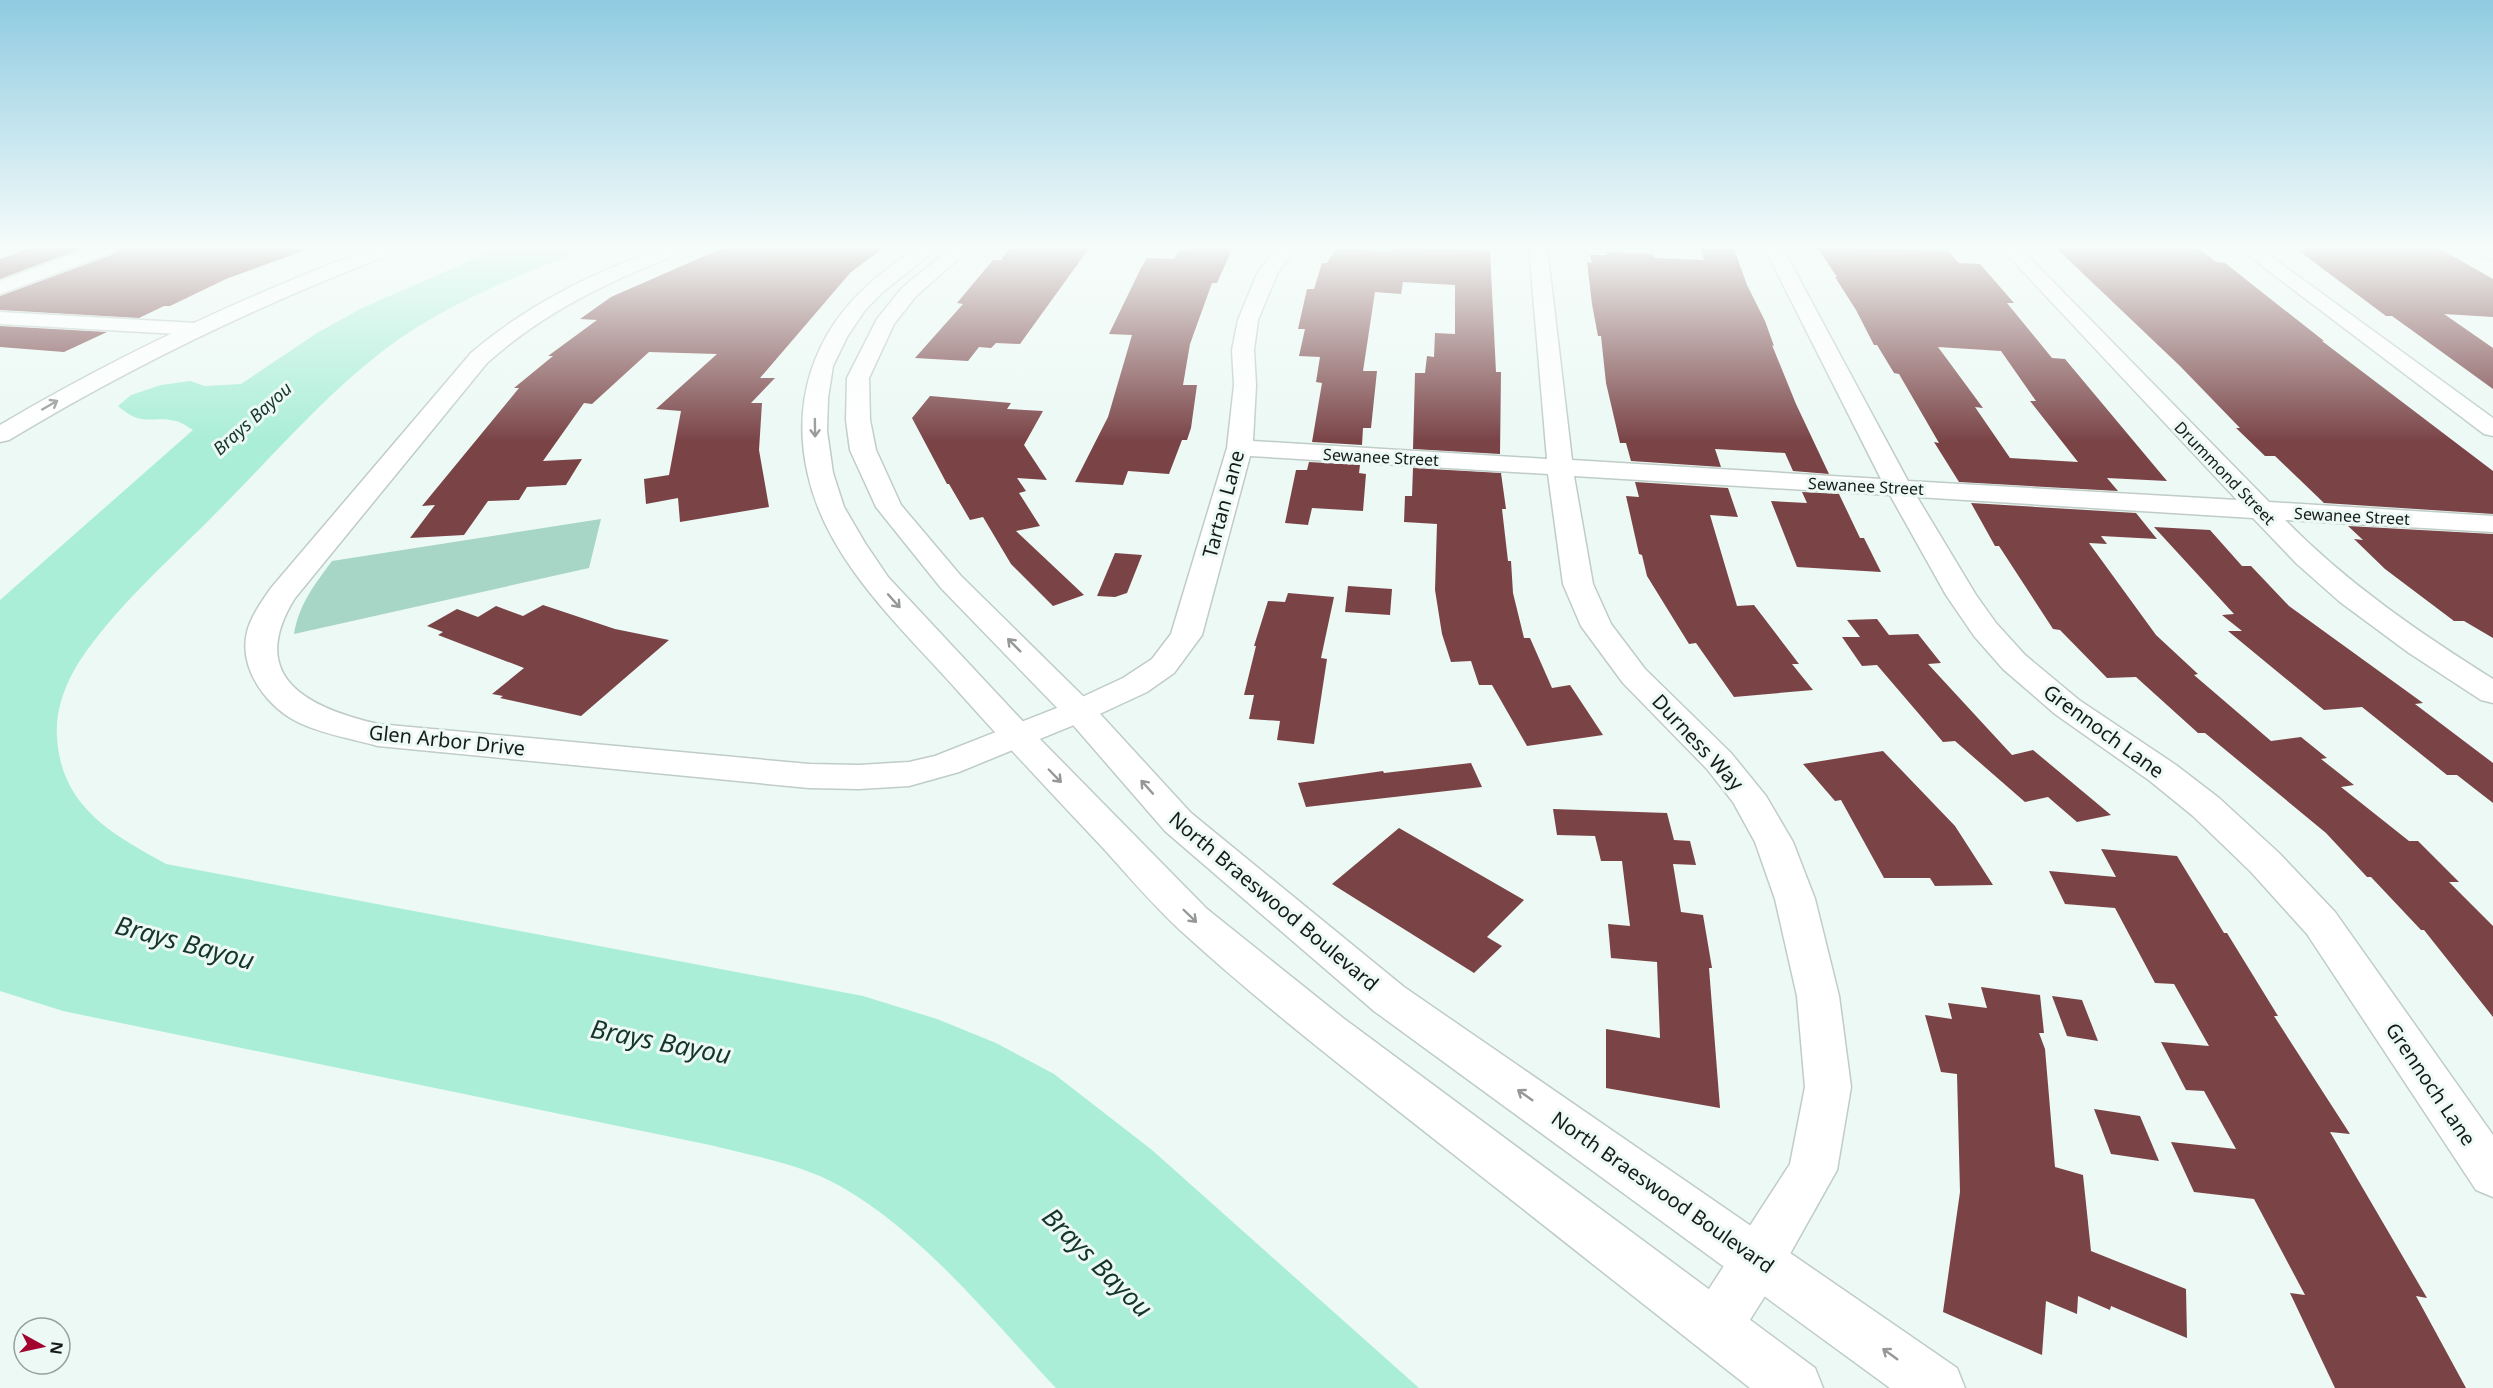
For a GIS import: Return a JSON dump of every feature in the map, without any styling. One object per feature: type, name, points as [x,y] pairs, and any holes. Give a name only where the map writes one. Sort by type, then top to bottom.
[{"type":"street","points":[[0,414],[73,374],[203,312]]},
{"type":"street","points":[[0,435],[85,386],[234,312]]},
{"type":"street","name":"Glen Arbor Drive","points":[[538,312],[517,325],[479,358],[282,594],[264,626],[261,647],[265,667],[273,684],[285,700],[311,716],[378,735],[809,776],[859,777],[909,774],[947,764],[1079,711]]},
{"type":"street","points":[[854,312],[836,337],[822,366],[814,431],[820,473],[831,507],[851,544],[878,583],[1018,737],[1193,919],[1327,1030],[1795,1388]]},
{"type":"street","name":"North Braeswood Boulevard","points":[[893,312],[884,322],[860,375],[858,420],[863,450],[889,507],[951,582],[1079,711],[1178,822],[1389,999],[1937,1388]]},
{"type":"street","name":"Tartan Lane","points":[[1079,711],[1135,685],[1163,666],[1186,635],[1240,448],[1245,385],[1243,350],[1251,312]]},
{"type":"street","name":"Durness Way","points":[[1544,312],[1560,467],[1578,584],[1596,626],[1634,676],[1719,761],[1748,796],[1774,842],[1795,899],[1818,996],[1828,1087],[1812,1170],[1759,1260],[1715,1328]]},
{"type":"street","name":"Grennoch Lane","points":[[1807,312],[1899,488],[1963,601],[1980,625],[2040,686],[2213,812],[2257,852],[2321,923],[2493,1175]]},
{"type":"street","name":"Drummond Street","points":[[2071,312],[2260,510],[2344,592],[2432,655],[2493,693]]},
{"type":"street","points":[[2334,312],[2493,429]]},
{"type":"street","points":[[0,318],[196,329]]},
{"type":"street","points":[[820,378],[860,375]]},
{"type":"street","name":"Sewanee Street","points":[[1240,448],[2493,524]]},
{"type":"shaded area","points":[[601,519],[589,568],[294,634],[304,604],[332,561]]},
{"type":"water","name":"Brays Bayou","points":[[355,312],[443,312],[384,350],[310,416],[144,584],[94,641],[79,662],[69,679],[59,708],[57,737],[61,761],[68,782],[79,800],[93,816],[127,841],[166,864],[863,996],[937,1019],[996,1043],[1054,1074],[1152,1150],[1419,1388],[1056,1388],[981,1306],[928,1253],[871,1206],[825,1178],[777,1161],[710,1145],[63,1011],[0,991],[0,600],[193,430],[176,421],[134,417],[118,406],[131,395],[161,385],[190,381],[205,386],[241,384],[317,333]]},
{"type":"building","points":[[31,312],[152,312],[139,318]]},
{"type":"building","points":[[590,312],[817,312],[760,378],[775,378],[751,403],[762,403],[759,450],[769,507],[680,522],[678,498],[646,504],[644,479],[669,475],[681,411],[656,409],[717,354],[649,352],[592,404],[584,403],[543,461],[582,459],[566,485],[527,487],[519,500],[488,501],[464,535],[410,538],[435,505],[422,506],[519,388],[514,388],[553,356],[548,356],[597,320],[580,319]]},
{"type":"building","points":[[956,312],[1043,312],[1020,344],[996,343],[991,348],[979,347],[968,361],[915,358]]},
{"type":"building","points":[[1120,312],[1202,312],[1190,344],[1183,385],[1197,385],[1191,428],[1187,440],[1182,440],[1169,474],[1128,471],[1123,485],[1075,482],[1108,417],[1132,335],[1109,334]]},
{"type":"building","points":[[1302,312],[1372,312],[1363,371],[1377,371],[1371,428],[1363,428],[1362,445],[1312,442],[1322,383],[1316,382],[1320,357],[1299,356],[1305,329],[1298,329]]},
{"type":"building","points":[[1455,312],[1493,312],[1496,372],[1501,372],[1500,454],[1413,449],[1415,373],[1425,373],[1427,356],[1434,357],[1435,333],[1455,334]]},
{"type":"building","points":[[1593,312],[1760,312],[1796,404],[1829,474],[1793,471],[1785,453],[1715,449],[1721,467],[1631,461],[1626,443],[1620,443],[1606,383],[1601,336],[1598,336]]},
{"type":"building","points":[[1857,312],[2014,312],[2052,358],[2065,359],[2167,481],[2107,478],[2118,491],[1959,482],[1934,442],[1939,443],[1899,374],[1894,373],[1877,345],[1874,345]],"holes":[[[1938,347],[2001,351],[2036,401],[2030,401],[2078,462],[2010,458],[1975,407],[1983,408]]]},
{"type":"building","points":[[2123,312],[2287,312],[2493,471],[2493,514],[2324,503],[2275,456],[2265,456],[2236,428],[2240,428]]},
{"type":"building","points":[[2380,312],[2493,312],[2493,317],[2444,314],[2493,348],[2493,389],[2392,316],[2386,316]]},
{"type":"building","points":[[0,326],[107,332],[64,352],[0,347]]},
{"type":"building","points":[[930,396],[1011,403],[1007,409],[1043,411],[1024,445],[1047,480],[1017,478],[1026,491],[1019,493],[1040,526],[1016,531],[1084,595],[1053,606],[1011,564],[983,517],[970,520],[947,484],[912,418]]},
{"type":"building","points":[[1309,462],[1360,465],[1359,473],[1366,474],[1363,511],[1312,508],[1308,525],[1285,523],[1296,470],[1307,470]]},
{"type":"building","points":[[1413,468],[1501,473],[1506,509],[1502,509],[1508,561],[1511,561],[1513,593],[1524,638],[1530,638],[1552,688],[1570,685],[1603,735],[1527,746],[1492,685],[1479,685],[1471,661],[1451,662],[1442,634],[1435,590],[1437,524],[1404,522],[1405,496],[1412,496]]},
{"type":"building","points":[[1635,482],[1728,488],[1738,517],[1710,515],[1737,606],[1754,605],[1799,664],[1792,664],[1813,690],[1734,697],[1696,643],[1689,644],[1647,576],[1642,555],[1639,554],[1626,496],[1639,497]]},
{"type":"building","points":[[1802,492],[1839,494],[1860,538],[1864,538],[1881,572],[1797,567],[1771,501],[1807,503]]},
{"type":"building","points":[[1971,503],[2136,513],[2157,539],[2101,536],[2107,544],[2089,543],[2156,635],[2198,674],[2194,675],[2271,741],[2301,737],[2327,758],[2321,759],[2354,785],[2341,787],[2409,841],[2418,841],[2459,882],[2449,882],[2493,926],[2493,1017],[2424,930],[2421,930],[2371,877],[2367,877],[2326,833],[2205,733],[2198,733],[2136,677],[2107,678],[2060,630],[2053,629],[1999,546],[1995,546]]},
{"type":"building","points":[[2348,526],[2493,534],[2493,638],[2464,621],[2454,621],[2385,569],[2354,539],[2363,540]]},
{"type":"building","points":[[2154,527],[2210,530],[2242,566],[2251,566],[2289,606],[2423,703],[2415,704],[2493,763],[2493,803],[2457,775],[2447,775],[2362,707],[2324,710],[2228,631],[2242,631],[2222,615],[2234,614]]},
{"type":"building","points":[[1115,553],[1142,555],[1127,593],[1115,597],[1097,596]]},
{"type":"building","points":[[1348,586],[1392,589],[1390,615],[1345,612]]},
{"type":"building","points":[[1288,593],[1334,597],[1321,658],[1327,659],[1314,744],[1277,740],[1280,721],[1249,719],[1254,695],[1244,695],[1256,646],[1254,646],[1268,601],[1285,602]]},
{"type":"building","points":[[543,605],[615,629],[669,640],[581,716],[500,698],[503,696],[492,694],[524,668],[438,635],[443,632],[427,626],[457,609],[478,617],[496,606],[523,616]]},
{"type":"building","points":[[1877,619],[1889,635],[1918,634],[1941,663],[1928,664],[2012,755],[2033,750],[2111,815],[2077,822],[2048,797],[2025,802],[1955,741],[1943,742],[1877,665],[1862,666],[1842,637],[1860,637],[1847,620]]},
{"type":"building","points":[[1883,751],[1955,826],[1993,885],[1935,886],[1930,878],[1884,878],[1841,800],[1835,801],[1803,764]]},
{"type":"building","points":[[1471,763],[1482,787],[1306,807],[1298,783],[1383,771],[1384,773]]},
{"type":"building","points":[[1553,809],[1667,813],[1674,840],[1690,841],[1696,865],[1673,864],[1681,912],[1703,915],[1712,968],[1709,968],[1720,1108],[1606,1088],[1606,1029],[1660,1038],[1657,962],[1611,958],[1608,924],[1630,926],[1622,861],[1601,861],[1595,836],[1557,835]]},
{"type":"building","points":[[1399,828],[1524,900],[1487,937],[1502,946],[1474,973],[1332,884]]},
{"type":"building","points":[[2101,849],[2177,856],[2278,1016],[2274,1016],[2350,1134],[2330,1132],[2427,1298],[2416,1296],[2466,1388],[2335,1388],[2290,1293],[2305,1295],[2254,1199],[2194,1192],[2171,1142],[2236,1149],[2204,1091],[2186,1090],[2161,1042],[2209,1046],[2174,984],[2155,983],[2115,908],[2065,904],[2049,871],[2116,877]]},
{"type":"building","points":[[1981,987],[2040,995],[2044,1033],[2039,1033],[2045,1049],[2055,1167],[2083,1175],[2091,1251],[2186,1289],[2187,1338],[2111,1306],[2110,1310],[2078,1296],[2077,1314],[2046,1301],[2042,1355],[1943,1312],[1960,1192],[1957,1074],[1941,1072],[1925,1015],[1952,1019],[1948,1003],[1987,1008]]},
{"type":"building","points":[[2052,996],[2082,1000],[2098,1041],[2067,1036]]},
{"type":"building","points":[[2094,1109],[2140,1116],[2159,1161],[2111,1154]]}]
